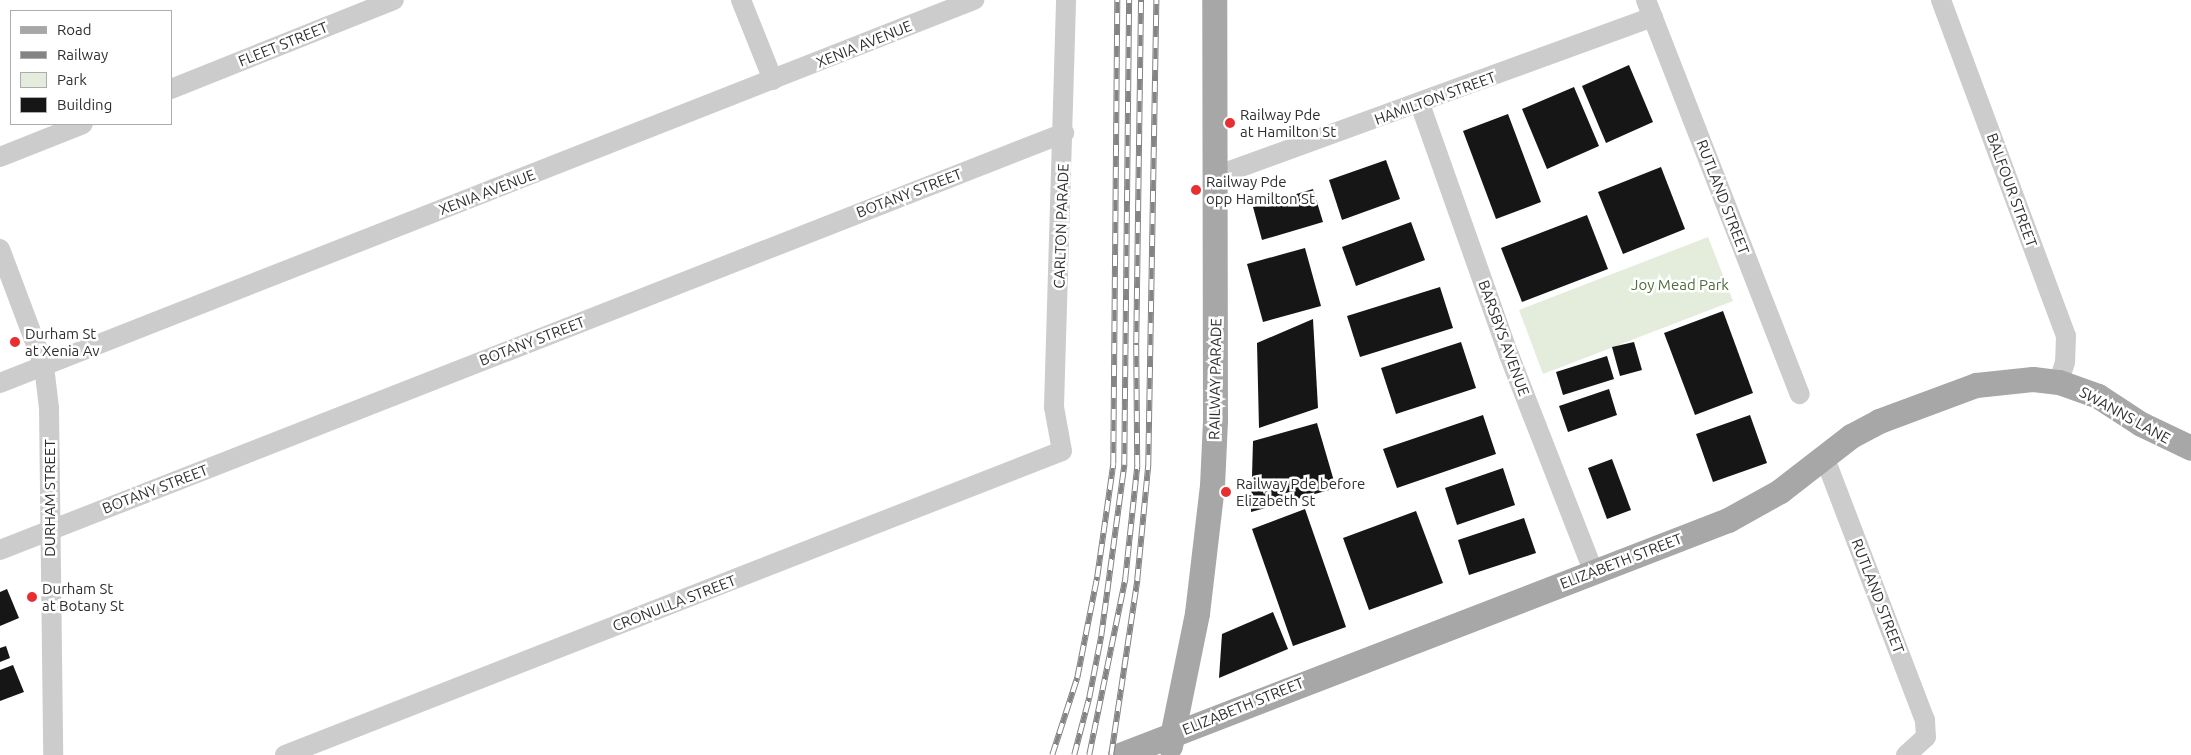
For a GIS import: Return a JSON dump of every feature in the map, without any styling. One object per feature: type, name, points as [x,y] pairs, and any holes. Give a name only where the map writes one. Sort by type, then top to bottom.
[{"type":"main road","name":"RAILWAY PARADE","points":[[1170,745],[1197,613],[1212,486],[1216,176],[1214,0]]},
{"type":"main road","name":"ELIZABETH STREET","points":[[1122,754],[1170,745],[1209,718],[1753,508],[1780,491],[1824,456],[1879,421],[1976,385],[2023,379],[2059,382]]},
{"type":"main road","name":"SWANNS LANE","points":[[2059,382],[2098,396],[2141,424],[2191,448]]},
{"type":"street","name":"FLEET STREET","points":[[172,89],[394,0]]},
{"type":"street","points":[[741,0],[773,80]]},
{"type":"street","name":"XENIA AVENUE","points":[[0,384],[974,0]]},
{"type":"street","name":"CARLTON PARADE","points":[[1062,451],[1054,407],[1064,133],[1066,0]]},
{"type":"street","name":"BALFOUR STREET","points":[[1941,0],[2066,336],[2065,362],[2059,382]]},
{"type":"street","name":"HAMILTON STREET","points":[[1216,176],[1420,104],[1649,8]]},
{"type":"street","name":"RUTLAND STREET","points":[[1649,8],[1800,394]]},
{"type":"street","name":"BARSBYS AVENUE","points":[[1420,104],[1509,354],[1593,571]]},
{"type":"street","points":[[0,157],[80,125]]},
{"type":"street","name":"BOTANY STREET","points":[[0,550],[1064,133]]},
{"type":"street","name":"DURHAM STREET","points":[[0,249],[44,366],[49,408],[53,755]]},
{"type":"street","name":"CRONULLA STREET","points":[[286,755],[1062,451]]},
{"type":"street","name":"RUTLAND STREET","points":[[1824,456],[1926,720],[1926,737],[1906,755]]},
{"type":"green space","name":"Joy Mead Park","points":[[1708,237],[1733,301],[1543,374],[1519,310]]},
{"type":"building","points":[[1629,65],[1653,122],[1606,143],[1582,86]]},
{"type":"building","points":[[1574,87],[1599,146],[1547,169],[1522,109]]},
{"type":"building","points":[[1508,114],[1541,202],[1496,219],[1463,131]]},
{"type":"building","points":[[1386,160],[1400,199],[1342,220],[1329,180]]},
{"type":"building","points":[[1661,167],[1685,229],[1623,254],[1598,192]]},
{"type":"building","points":[[1313,189],[1323,222],[1262,240],[1253,207]]},
{"type":"building","points":[[1587,215],[1608,269],[1522,302],[1501,248]]},
{"type":"building","points":[[1411,222],[1425,260],[1356,286],[1342,247]]},
{"type":"building","points":[[1305,248],[1321,306],[1263,322],[1247,264]]},
{"type":"building","points":[[1440,287],[1453,328],[1360,357],[1347,316]]},
{"type":"building","points":[[1723,311],[1753,393],[1695,415],[1664,333]]},
{"type":"building","points":[[1313,319],[1318,408],[1259,428],[1257,343]]},
{"type":"building","points":[[1461,342],[1476,388],[1396,414],[1381,368]]},
{"type":"building","points":[[1634,342],[1642,370],[1620,376],[1612,347]]},
{"type":"building","points":[[1607,356],[1614,379],[1563,395],[1556,372]]},
{"type":"building","points":[[1609,389],[1617,415],[1568,432],[1559,406]]},
{"type":"building","points":[[1483,415],[1496,454],[1397,488],[1383,449]]},
{"type":"building","points":[[1750,415],[1767,463],[1713,482],[1696,434]]},
{"type":"building","points":[[1317,423],[1336,488],[1251,512],[1253,441]]},
{"type":"building","points":[[1612,459],[1631,510],[1607,519],[1588,468]]},
{"type":"building","points":[[1503,468],[1515,505],[1457,525],[1445,488]]},
{"type":"building","points":[[1305,509],[1346,627],[1293,646],[1252,529]]},
{"type":"building","points":[[1416,511],[1443,583],[1369,610],[1343,538]]},
{"type":"building","points":[[1524,518],[1536,553],[1469,575],[1458,540]]},
{"type":"building","points":[[7,589],[19,618],[0,626],[0,592]]},
{"type":"building","points":[[1273,612],[1288,649],[1219,678],[1222,634]]},
{"type":"building","points":[[6,646],[10,658],[0,662],[0,648]]},
{"type":"building","points":[[13,665],[24,692],[0,701],[0,670]]},
{"type":"railway","points":[[1052,755],[1077,678],[1097,577],[1113,464],[1117,0]]},
{"type":"railway","points":[[1074,755],[1089,698],[1101,636],[1124,465],[1129,0]]},
{"type":"railway","points":[[1089,755],[1125,579],[1137,466],[1136,343],[1141,0]]},
{"type":"railway","points":[[1111,755],[1137,580],[1148,466],[1156,0]]},
{"type":"place","name":"Railway Pde at Hamilton St","points":[[1230,123]]},
{"type":"place","name":"Railway Pde opp Hamilton St","points":[[1196,190]]},
{"type":"place","name":"Durham St at Xenia Av","points":[[15,342]]},
{"type":"place","name":"Railway Pde before Elizabeth St","points":[[1226,492]]},
{"type":"place","name":"Durham St at Botany St","points":[[32,597]]}]
